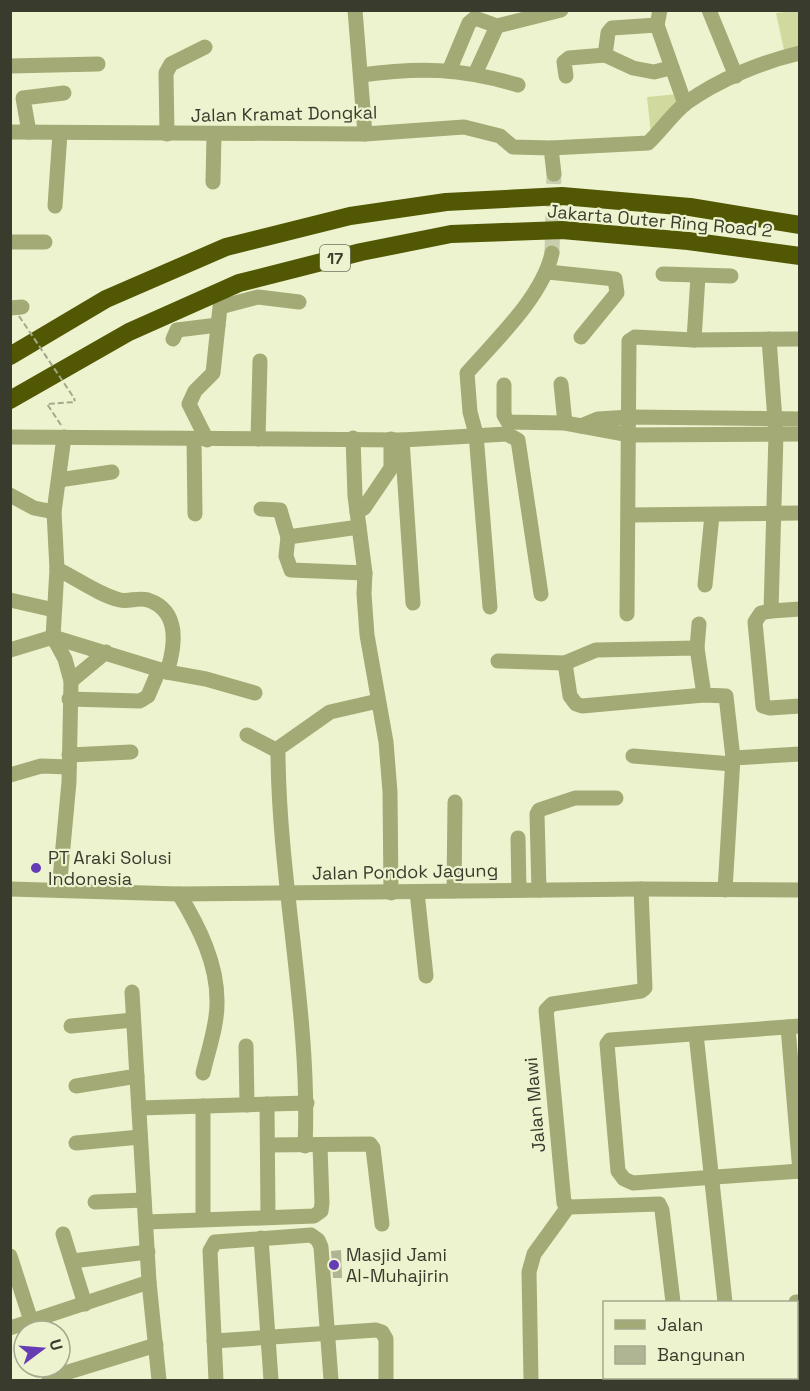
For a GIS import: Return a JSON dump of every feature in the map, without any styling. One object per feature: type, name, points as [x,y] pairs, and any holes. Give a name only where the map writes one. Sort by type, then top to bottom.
[{"type":"highway","name":"Jakarta Outer Ring Road 2","points":[[10,356],[106,299],[226,247],[350,216],[446,202],[562,196],[690,207],[800,225]]},
{"type":"highway","name":"Jakarta Outer Ring Road 2","points":[[10,400],[129,332],[239,283],[361,252],[451,234],[562,230],[688,241],[800,256]]},
{"type":"street","points":[[355,10],[365,134]]},
{"type":"street","points":[[449,71],[472,19],[497,26],[561,10]]},
{"type":"street","points":[[709,10],[736,75]]},
{"type":"street","points":[[605,55],[608,33],[612,28],[658,18],[670,68],[685,104]]},
{"type":"street","points":[[476,72],[497,26]]},
{"type":"street","points":[[167,134],[166,73],[171,64],[205,47]]},
{"type":"street","name":"Jalan Kramat Dongkal","points":[[10,132],[214,135],[365,134],[464,127],[500,136],[513,147],[551,148],[648,143],[685,104],[736,75],[800,52]]},
{"type":"street","points":[[566,76],[564,62],[569,58],[605,55],[633,68],[654,72],[670,68]]},
{"type":"street","points":[[10,66],[98,64]]},
{"type":"street","points":[[361,75],[406,69],[476,72],[518,85]]},
{"type":"street","points":[[29,132],[23,98],[64,93]]},
{"type":"street","points":[[55,206],[60,133]]},
{"type":"street","points":[[213,182],[214,135]]},
{"type":"street","points":[[551,148],[554,174]]},
{"type":"street","points":[[10,242],[45,243]]},
{"type":"street","points":[[490,607],[476,434],[470,412],[467,373],[509,325],[548,272],[552,253]]},
{"type":"street","points":[[548,272],[615,279],[617,293],[581,337]]},
{"type":"street","points":[[663,274],[731,276]]},
{"type":"street","points":[[694,340],[698,276]]},
{"type":"street","points":[[195,514],[200,440],[189,404],[195,391],[213,373],[221,305],[258,297],[299,302]]},
{"type":"street","points":[[173,339],[177,330],[218,325]]},
{"type":"street","points":[[627,614],[630,514],[629,341],[635,337],[694,340],[800,339]]},
{"type":"street","points":[[769,339],[776,426],[771,611]]},
{"type":"street","points":[[258,440],[260,361]]},
{"type":"street","points":[[561,384],[565,423]]},
{"type":"street","points":[[504,385],[504,415],[508,422],[565,423],[630,435],[776,426],[800,419]]},
{"type":"street","points":[[581,426],[598,419],[630,417],[776,426],[800,434]]},
{"type":"street","points":[[13,437],[258,440],[397,439],[507,434],[518,440],[541,594]]},
{"type":"street","points":[[59,890],[69,761],[71,681],[65,659],[53,637],[57,569],[54,512],[64,437]]},
{"type":"street","points":[[353,438],[357,512],[365,573],[367,634],[386,742],[390,792],[391,893]]},
{"type":"street","points":[[357,512],[364,508],[391,468],[397,439]]},
{"type":"street","points":[[397,439],[413,603]]},
{"type":"street","points":[[59,480],[112,472]]},
{"type":"street","points":[[10,495],[34,508],[54,512]]},
{"type":"street","points":[[261,509],[281,511],[288,537],[286,556],[291,570],[365,573]]},
{"type":"street","points":[[630,514],[800,513]]},
{"type":"street","points":[[705,585],[712,515]]},
{"type":"street","points":[[288,537],[359,527]]},
{"type":"street","points":[[57,569],[119,600],[134,598],[156,605],[173,627],[175,644],[148,696],[140,701],[69,699]]},
{"type":"street","points":[[10,600],[54,610]]},
{"type":"street","points":[[800,609],[761,613],[754,622],[763,706],[770,708],[800,706]]},
{"type":"street","points":[[699,624],[697,648],[704,695]]},
{"type":"street","points":[[10,650],[53,637],[163,671],[206,679],[255,693]]},
{"type":"street","points":[[498,661],[565,663],[596,650],[697,648]]},
{"type":"street","points":[[71,681],[106,652]]},
{"type":"street","points":[[565,663],[570,696],[576,704],[582,706],[704,695],[724,695],[728,699],[733,761],[725,890]]},
{"type":"street","points":[[276,750],[330,712],[378,701]]},
{"type":"street","points":[[247,735],[276,750]]},
{"type":"street","points":[[146,1222],[203,1218],[314,1216],[321,1211],[307,1103],[276,750]]},
{"type":"street","points":[[10,775],[41,766],[131,752]]},
{"type":"street","points":[[633,756],[733,761],[800,754]]},
{"type":"street","points":[[539,890],[537,813],[539,810],[575,798],[616,798]]},
{"type":"street","points":[[454,891],[455,802]]},
{"type":"street","points":[[519,838],[519,890]]},
{"type":"street","name":"Jalan Pondok Jagung","points":[[10,889],[179,894],[641,888],[800,890]]},
{"type":"street","name":"Jalan Mawi","points":[[568,1207],[562,1198],[546,1010],[552,1004],[641,991],[645,988],[641,888]]},
{"type":"street","points":[[417,892],[426,976]]},
{"type":"street","points":[[179,894],[196,924],[212,965],[218,1005],[203,1073]]},
{"type":"street","points":[[132,992],[149,1282],[159,1380]]},
{"type":"street","points":[[71,1026],[133,1020]]},
{"type":"street","points":[[794,1027],[799,1172],[633,1183],[624,1179],[618,1171],[607,1044],[610,1040],[696,1034],[794,1027]]},
{"type":"street","points":[[696,1034],[725,1301]]},
{"type":"street","points":[[246,1046],[247,1105]]},
{"type":"street","points":[[76,1086],[137,1076]]},
{"type":"street","points":[[139,1108],[307,1103]]},
{"type":"street","points":[[267,1104],[268,1216]]},
{"type":"street","points":[[203,1218],[204,1106]]},
{"type":"street","points":[[76,1143],[140,1137]]},
{"type":"street","points":[[268,1145],[370,1144],[373,1148],[382,1224]]},
{"type":"street","points":[[94,1202],[144,1200]]},
{"type":"street","points":[[531,1380],[529,1272],[534,1254],[568,1207],[659,1204],[662,1210],[673,1301]]},
{"type":"street","points":[[63,1234],[85,1304]]},
{"type":"street","points":[[216,1380],[210,1251],[214,1242],[311,1234],[318,1240],[321,1247],[331,1380]]},
{"type":"street","points":[[261,1238],[272,1380]]},
{"type":"street","points":[[72,1261],[147,1252]]},
{"type":"street","points":[[10,1256],[30,1319]]},
{"type":"street","points":[[49,1319],[149,1282]]},
{"type":"street","points":[[214,1341],[376,1330],[382,1332],[386,1339],[386,1380]]},
{"type":"street","points":[[72,1368],[156,1345]]},
{"type":"path","points":[[17,310],[74,398],[75,402],[47,404],[59,421]]},
{"type":"green space","points":[[799,11],[799,47],[784,50],[776,13]]},
{"type":"green space","points":[[678,94],[681,102],[651,134],[647,97]]},
{"type":"building","name":"Masjid Jami Al-Muhajirin","points":[[341,1250],[342,1278],[333,1278],[331,1251]]},
{"type":"tunnel","points":[[552,253],[554,174]]},
{"type":"place","name":"PT Araki Solusi Indonesia","points":[[36,868]]},
{"type":"place","name":"Masjid Jami Al-Muhajirin","points":[[334,1265]]}]
